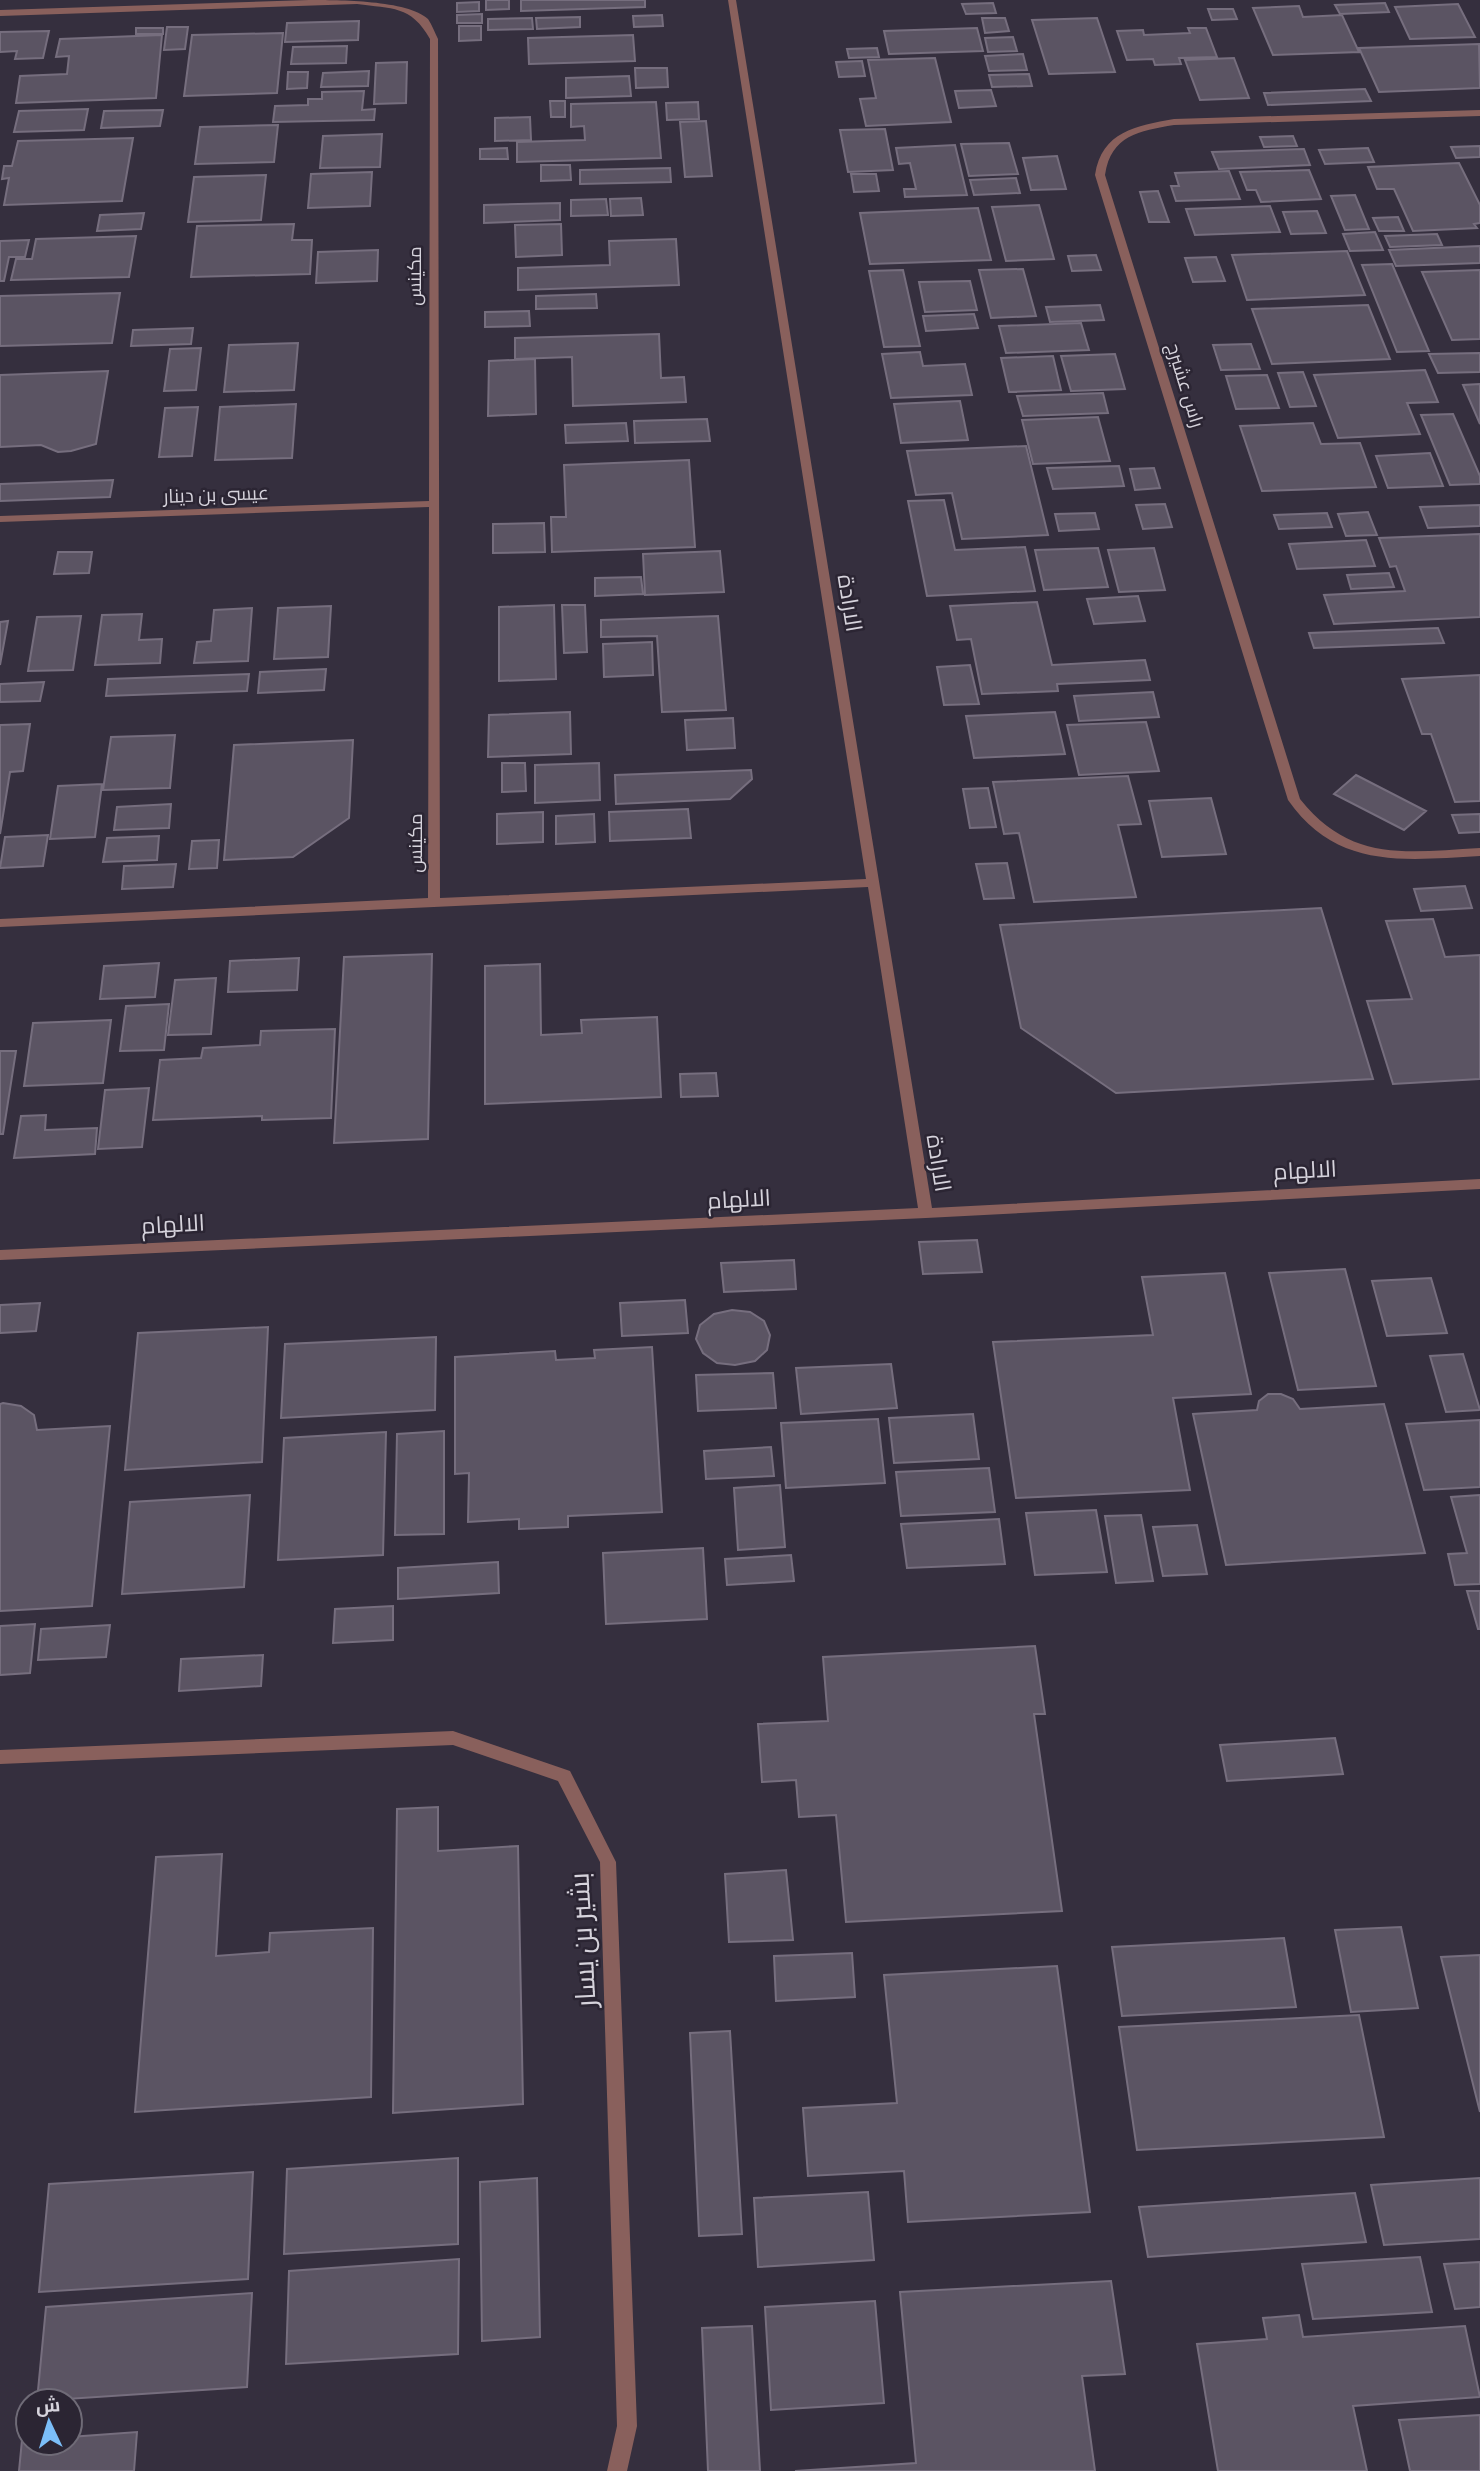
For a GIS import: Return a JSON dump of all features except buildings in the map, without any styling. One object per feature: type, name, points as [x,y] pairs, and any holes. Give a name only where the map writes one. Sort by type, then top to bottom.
[{"type":"street","points":[[61,12],[64,0]]},
{"type":"street","name":"الارادة","points":[[732,0],[926,1213]]},
{"type":"street","name":"مكينس","points":[[0,13],[357,1],[400,7],[423,19],[435,39],[434,902]]},
{"type":"street","name":"راس عشيرج","points":[[1480,113],[1174,122],[1136,131],[1109,146],[1100,160],[1100,175],[1294,800],[1304,816],[1320,831],[1341,843],[1365,851],[1392,856],[1480,852]]},
{"type":"street","name":"عيسى بن دينار","points":[[0,519],[433,504]]},
{"type":"street","name":"مكينس","points":[[0,923],[873,884]]},
{"type":"street","name":"الالهام","points":[[0,1255],[926,1213],[1480,1184]]},
{"type":"street","name":"بشير بن يسار","points":[[0,1757],[453,1738],[564,1776],[608,1863],[627,2426],[617,2471]]}]
